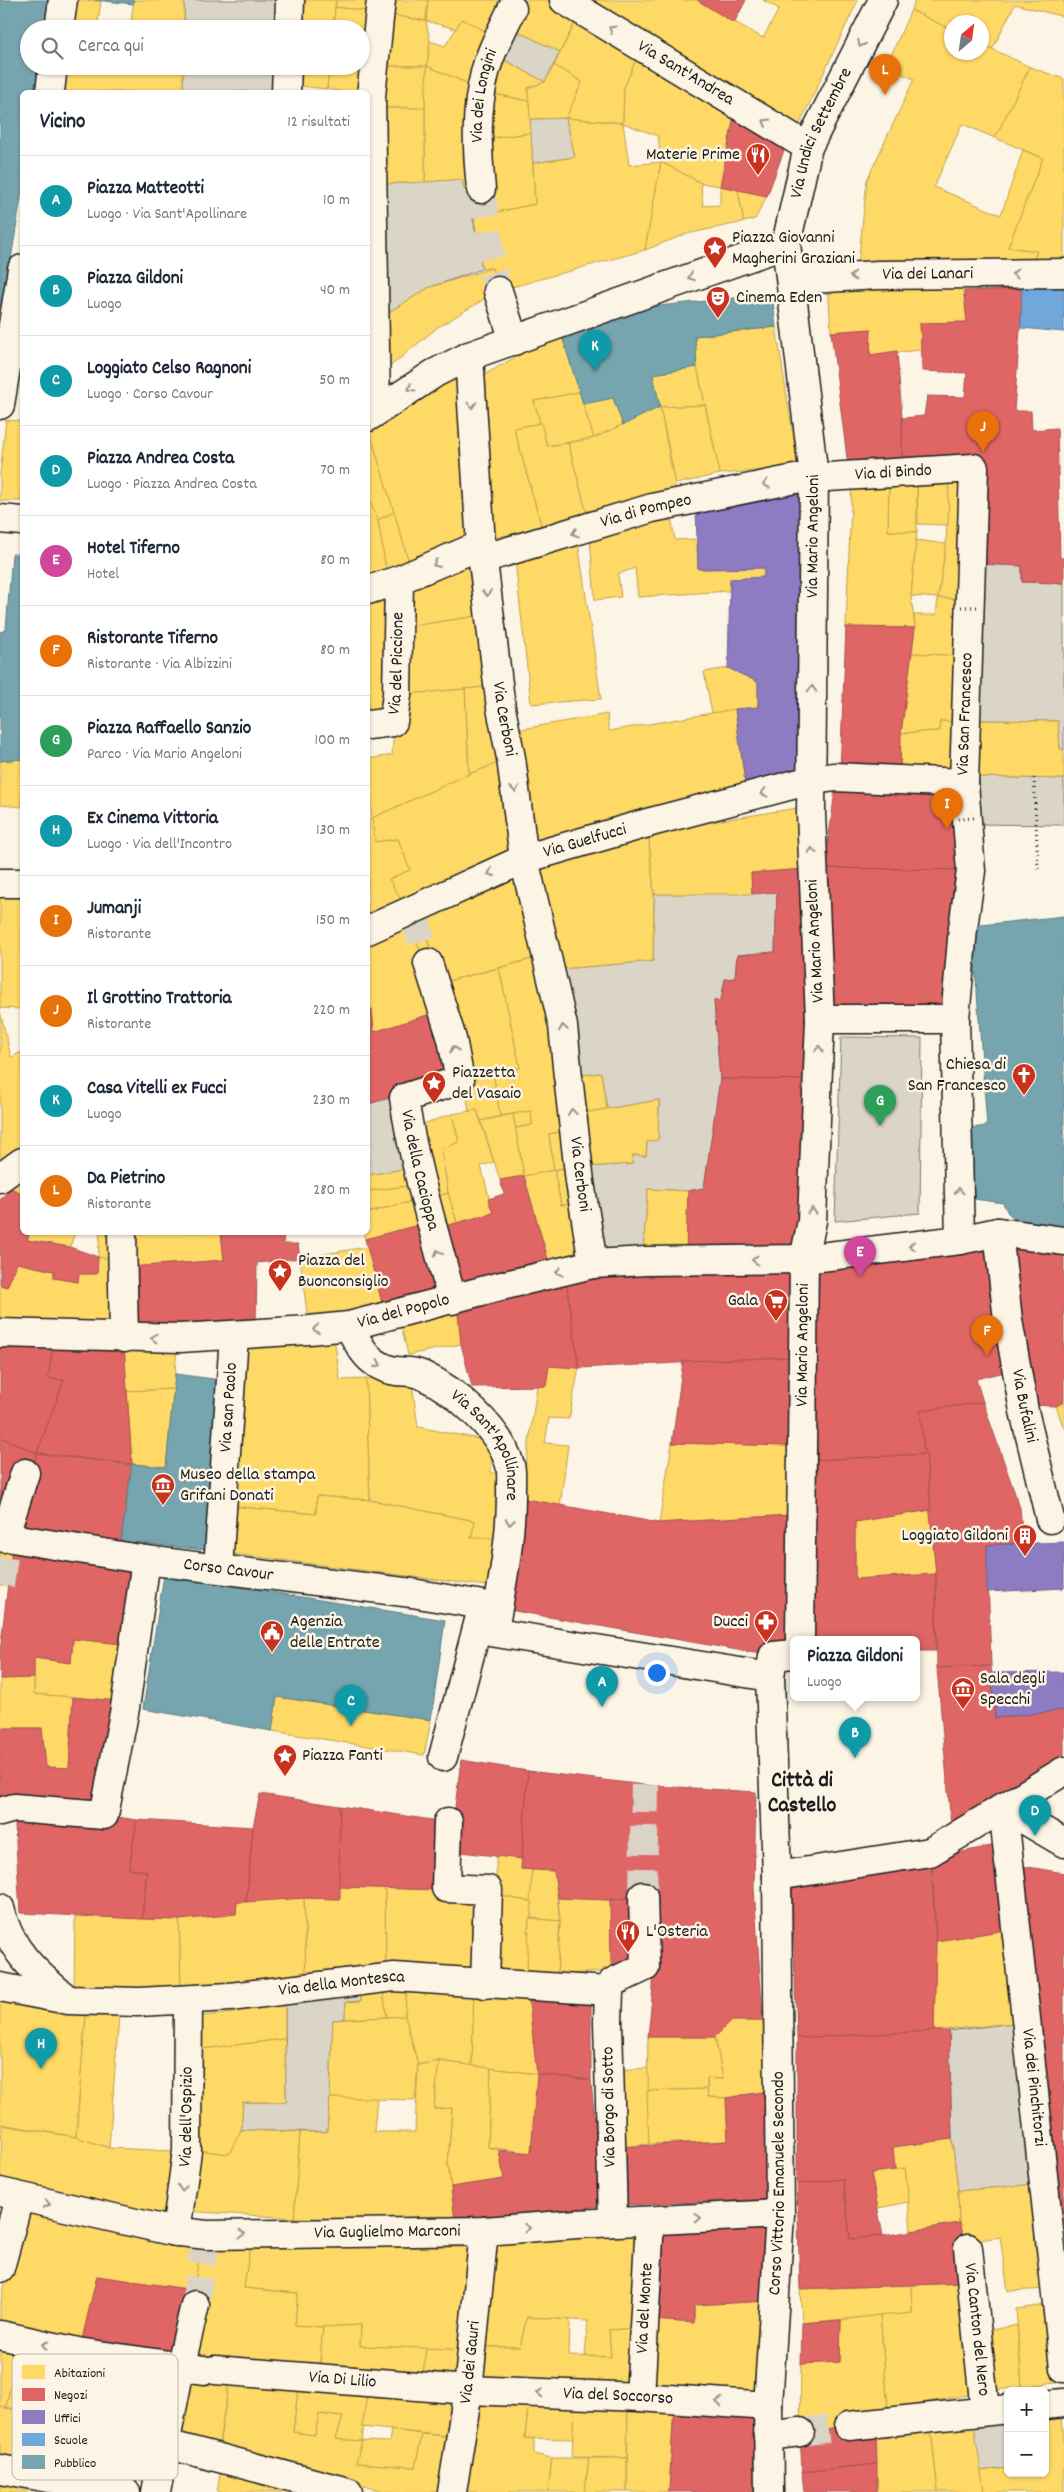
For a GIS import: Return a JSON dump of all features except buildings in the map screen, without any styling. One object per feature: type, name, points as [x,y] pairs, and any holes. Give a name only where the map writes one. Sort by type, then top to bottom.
[{"type":"street","points":[[60,20],[63,0]]},
{"type":"street","points":[[289,20],[290,0]]},
{"type":"street","points":[[372,413],[371,96],[380,0]]},
{"type":"street","name":"Via Undici Settembre","points":[[786,244],[808,147],[882,0]]},
{"type":"street","name":"Via Sant'Andrea","points":[[576,3],[808,147]]},
{"type":"street","name":"Via dei Longini","points":[[481,189],[477,144],[478,109],[485,72],[512,9]]},
{"type":"street","points":[[50,90],[52,75]]},
{"type":"street","points":[[286,90],[287,75]]},
{"type":"street","points":[[372,413],[435,373],[470,356],[786,244]]},
{"type":"street","name":"Via Mario Angeloni","points":[[786,244],[792,280],[814,477],[811,780],[820,1019],[812,1221],[804,1259],[800,1636]]},
{"type":"street","name":"Via dei Lanari","points":[[792,280],[863,276],[1064,273]]},
{"type":"street","points":[[0,405],[20,281]]},
{"type":"street","points":[[498,291],[514,340]]},
{"type":"street","name":"Via Cerboni","points":[[470,356],[482,552],[524,859],[563,1026],[580,1182],[594,1264]]},
{"type":"street","name":"Via di Bindo","points":[[814,477],[974,468]]},
{"type":"street","name":"Via San Francesco","points":[[960,1240],[955,1019],[963,928],[971,870],[964,783],[974,468]]},
{"type":"street","name":"Via di Pompeo","points":[[370,589],[482,552],[652,508],[795,479],[814,477]]},
{"type":"street","points":[[0,519],[20,522]]},
{"type":"street","name":"Via del Piccione","points":[[370,725],[393,722],[397,695],[399,580]]},
{"type":"street","name":"Via Guelfucci","points":[[370,929],[524,859],[650,822],[811,780],[835,777],[964,783]]},
{"type":"street","points":[[0,884],[20,883]]},
{"type":"street","name":"Via della Cacioppa","points":[[428,963],[452,1039],[460,1080],[404,1098],[408,1129],[431,1230],[452,1300]]},
{"type":"street","points":[[820,1019],[955,1019]]},
{"type":"street","points":[[0,1178],[20,1163]]},
{"type":"street","name":"Via del Popolo","points":[[0,1332],[124,1338],[234,1336],[349,1326],[452,1300],[497,1286],[594,1264],[646,1261],[804,1259],[960,1240],[998,1232],[1064,1241]]},
{"type":"street","name":"Via Bufalini","points":[[998,1232],[1008,1320],[1024,1411],[1050,1519]]},
{"type":"street","points":[[122,1235],[124,1338]]},
{"type":"street","name":"Via Sant'Apollinare","points":[[349,1326],[358,1346],[372,1362],[395,1371],[414,1372],[432,1380],[462,1400],[495,1435],[510,1466],[511,1519],[486,1630]]},
{"type":"street","name":"Via san Paolo","points":[[218,1568],[234,1336]]},
{"type":"street","points":[[4,1540],[25,1473]]},
{"type":"street","name":"Corso Cavour","points":[[4,1540],[458,1600],[483,1606],[486,1630]]},
{"type":"street","points":[[0,1812],[14,1808],[104,1815],[124,1708],[146,1560]]},
{"type":"street","points":[[443,1757],[486,1630],[770,1677]]},
{"type":"street","name":"Corso Vittorio Emanuele Secondo","points":[[769,2492],[768,2406],[780,2214],[777,1876],[770,1677],[773,1656],[790,1654]]},
{"type":"street","points":[[777,1876],[930,1852],[1003,1806],[1064,1771]]},
{"type":"street","points":[[1003,1806],[1064,1843]]},
{"type":"street","name":"Via dei Pinchitorzi","points":[[1003,1806],[1064,2368]]},
{"type":"street","points":[[448,1822],[446,1888],[488,1890],[485,1984]]},
{"type":"street","points":[[609,1991],[613,1982],[645,1967],[643,1896]]},
{"type":"street","points":[[0,1908],[4,1926],[28,1966],[71,2000]]},
{"type":"street","name":"Via della Montesca","points":[[0,1987],[71,2000],[139,2002],[188,2000],[278,1992],[394,1977],[609,1991]]},
{"type":"street","name":"Via Borgo di Sotto","points":[[609,1991],[608,2021],[613,2222]]},
{"type":"street","name":"Via dell'Ospizio","points":[[176,2232],[187,2151],[188,2000]]},
{"type":"street","points":[[0,2268],[9,2195]]},
{"type":"street","name":"Via Guglielmo Marconi","points":[[9,2195],[206,2240],[484,2231],[613,2222],[780,2214]]},
{"type":"street","name":"Via del Monte","points":[[640,2397],[650,2221]]},
{"type":"street","name":"Via dei Gauri","points":[[452,2492],[468,2390],[484,2231]]},
{"type":"street","name":"Via Canton del Nero","points":[[968,2248],[997,2410]]},
{"type":"street","points":[[178,2417],[199,2369],[195,2305]]},
{"type":"street","name":"Via Di Lilio","points":[[0,2335],[92,2354]]},
{"type":"street","name":"Via Di Lilio","points":[[178,2366],[468,2390]]},
{"type":"street","name":"Via del Soccorso","points":[[468,2390],[640,2397],[768,2406]]},
{"type":"street","points":[[1049,2405],[1064,2403]]},
{"type":"street","points":[[849,2426],[997,2410]]},
{"type":"street","points":[[768,2436],[800,2432]]},
{"type":"street","points":[[178,2447],[348,2492]]},
{"type":"street","points":[[60,2480],[126,2492]]},
{"type":"path","points":[[961,607],[979,607]]},
{"type":"path","points":[[1034,778],[1038,869]]},
{"type":"path","points":[[958,819],[975,818]]},
{"type":"shaded area","points":[[184,0],[283,0],[283,20],[184,20]]},
{"type":"shaded area","points":[[511,28],[560,52],[545,82],[499,57]]},
{"type":"shaded area","points":[[183,75],[280,75],[279,90],[183,90]]},
{"type":"shaded area","points":[[566,118],[575,157],[533,163],[529,119]]},
{"type":"shaded area","points":[[462,179],[464,189],[468,191],[482,269],[428,288],[381,317],[382,184]]},
{"type":"shaded area","points":[[982,564],[1022,566],[1022,582],[1064,583],[1064,750],[1060,749],[1058,721],[974,720]]},
{"type":"shaded area","points":[[975,777],[1064,779],[1064,825],[975,824]]},
{"type":"shaded area","points":[[777,892],[775,952],[737,955],[735,978],[725,979],[721,1000],[714,1001],[720,1079],[704,1188],[688,1191],[648,1189],[643,1252],[597,1255],[584,1167],[632,1164],[633,1155],[646,1156],[647,1142],[658,1139],[659,1100],[607,1109],[601,1073],[574,1076],[560,969],[653,961],[654,894]]},
{"type":"shaded area","points":[[841,1037],[922,1038],[920,1213],[835,1221]]},
{"type":"shaded area","points":[[398,1096],[411,1168],[370,1175],[370,1103]]},
{"type":"shaded area","points":[[362,1988],[361,2001],[346,2002],[345,2019],[333,2020],[327,2132],[241,2130],[243,2102],[286,2102],[285,1999]]},
{"type":"shaded area","points":[[1022,2022],[1038,2184],[958,2191],[952,2139],[949,2031]]},
{"type":"shaded area","points":[[1004,2413],[1004,2468],[979,2471],[973,2417]]},
{"type":"tunnel","points":[[481,189],[492,268],[498,291]]},
{"type":"tunnel","points":[[414,914],[428,963]]},
{"type":"tunnel","points":[[0,1585],[5,1549]]},
{"type":"tunnel","points":[[643,1896],[645,1785]]},
{"type":"tunnel","points":[[195,2305],[205,2244]]},
{"type":"tunnel","points":[[800,2432],[849,2426]]},
{"type":"place","name":"Da Pietrino","points":[[885,95]]},
{"type":"place","name":"Materie Prime","points":[[758,176]]},
{"type":"place","name":"Piazza Giovanni Magherini Graziani","points":[[715,269]]},
{"type":"place","name":"Cinema Eden","points":[[718,319]]},
{"type":"place","name":"Casa Vitelli ex Fucci","points":[[595,371]]},
{"type":"place","name":"Il Grottino Trattoria","points":[[983,452]]},
{"type":"place","name":"Jumanji","points":[[947,829]]},
{"type":"place","name":"Chiesa di San Francesco","points":[[1024,1096]]},
{"type":"place","name":"Piazzetta del Vasaio","points":[[434,1104]]},
{"type":"place","name":"Piazza Raffaello Sanzio","points":[[880,1126]]},
{"type":"place","name":"Hotel Tiferno","points":[[860,1277]]},
{"type":"place","name":"Piazza del Buonconsiglio","points":[[280,1292]]},
{"type":"place","name":"Gala","points":[[776,1322]]},
{"type":"place","name":"Ristorante Tiferno","points":[[987,1356]]},
{"type":"place","name":"Museo della stampa Grifani Donati","points":[[163,1506]]},
{"type":"place","name":"Loggiato Gildoni","points":[[1025,1557]]},
{"type":"place","name":"Ducci","points":[[766,1643]]},
{"type":"place","name":"Agenzia delle Entrate","points":[[272,1653]]},
{"type":"place","name":"Piazza Matteotti","points":[[602,1707]]},
{"type":"place","name":"Sala degli Specchi","points":[[963,1710]]},
{"type":"place","name":"Loggiato Celso Ragnoni","points":[[351,1726]]},
{"type":"place","name":"Piazza Gildoni","points":[[855,1758]]},
{"type":"place","name":"Piazza Fanti","points":[[285,1777]]},
{"type":"place","name":"Piazza Andrea Costa","points":[[1035,1836]]},
{"type":"place","name":"L'Osteria","points":[[628,1953]]},
{"type":"place","name":"Ex Cinema Vittoria","points":[[41,2069]]},
{"type":"district","name":"Città di Castello","points":[[802,1794]]}]
